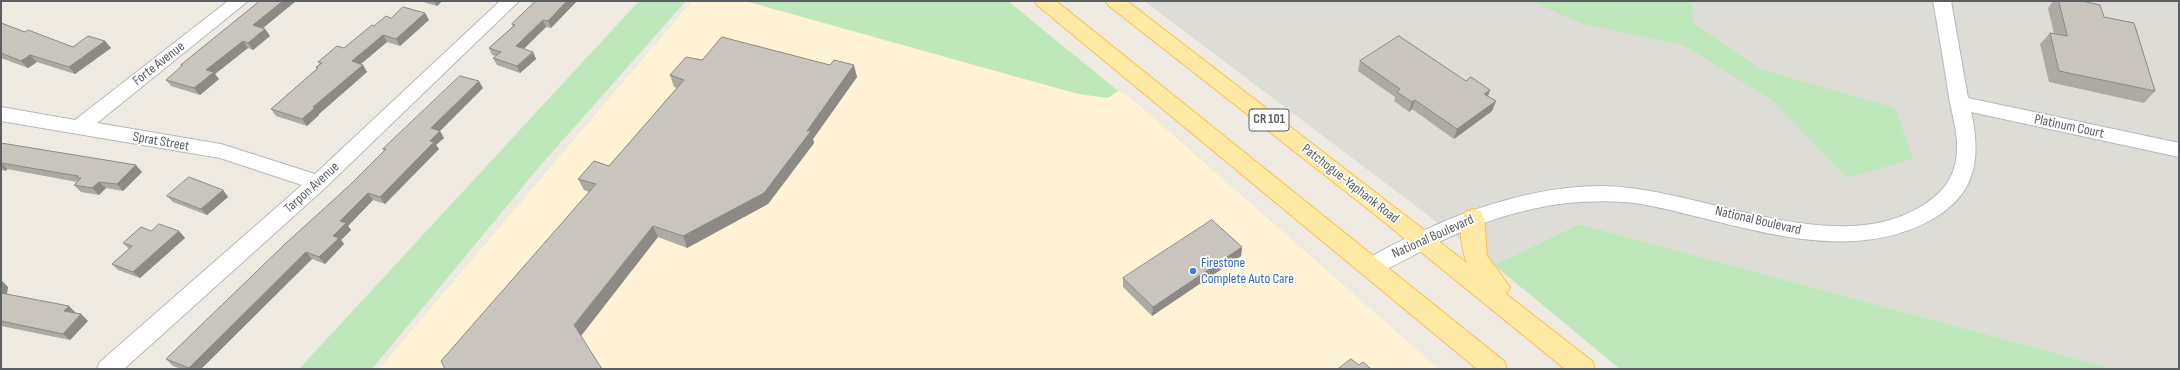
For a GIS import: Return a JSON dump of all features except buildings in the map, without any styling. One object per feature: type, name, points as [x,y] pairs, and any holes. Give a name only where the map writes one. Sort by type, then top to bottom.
[{"type":"main road","points":[[1044,1],[1371,266],[1495,369]]},
{"type":"main road","name":"Patchogue-Yaphank Road","points":[[1115,1],[1422,240],[1583,369]]},
{"type":"main road","points":[[1473,218],[1474,256],[1478,265],[1562,352]]},
{"type":"street","name":"Forte Avenue","points":[[79,127],[239,1]]},
{"type":"street","name":"Tarpon Avenue","points":[[108,369],[318,183],[510,1]]},
{"type":"street","name":"National Boulevard","points":[[1371,266],[1422,240],[1473,218],[1510,206],[1557,195],[1615,193],[1664,200],[1806,232],[1849,234],[1885,230],[1906,224],[1934,209],[1946,199],[1962,178],[1967,151],[1942,1]]},
{"type":"street","name":"Platinum Court","points":[[1960,103],[2179,150]]},
{"type":"street","name":"Sprat Street","points":[[1,114],[221,151],[318,183]]},
{"type":"shaded area","points":[[692,1],[766,1],[1125,93],[1439,369],[379,369]]},
{"type":"shaded area","points":[[1144,1],[2179,1],[2179,369],[2114,369],[1579,224],[1494,265]]},
{"type":"green space","points":[[639,1],[686,1],[540,166],[372,369],[299,369]]},
{"type":"green space","points":[[745,1],[1008,1],[1118,91],[1108,98],[1078,94]]},
{"type":"green space","points":[[1531,1],[1691,1],[1693,23],[1760,69],[1895,108],[1913,159],[1847,178],[1772,100],[1683,45],[1583,24]]},
{"type":"green space","points":[[1579,224],[2114,369],[1620,369],[1494,265]]},
{"type":"place","name":"Firestone Complete Auto Care","points":[[1193,271]]}]
